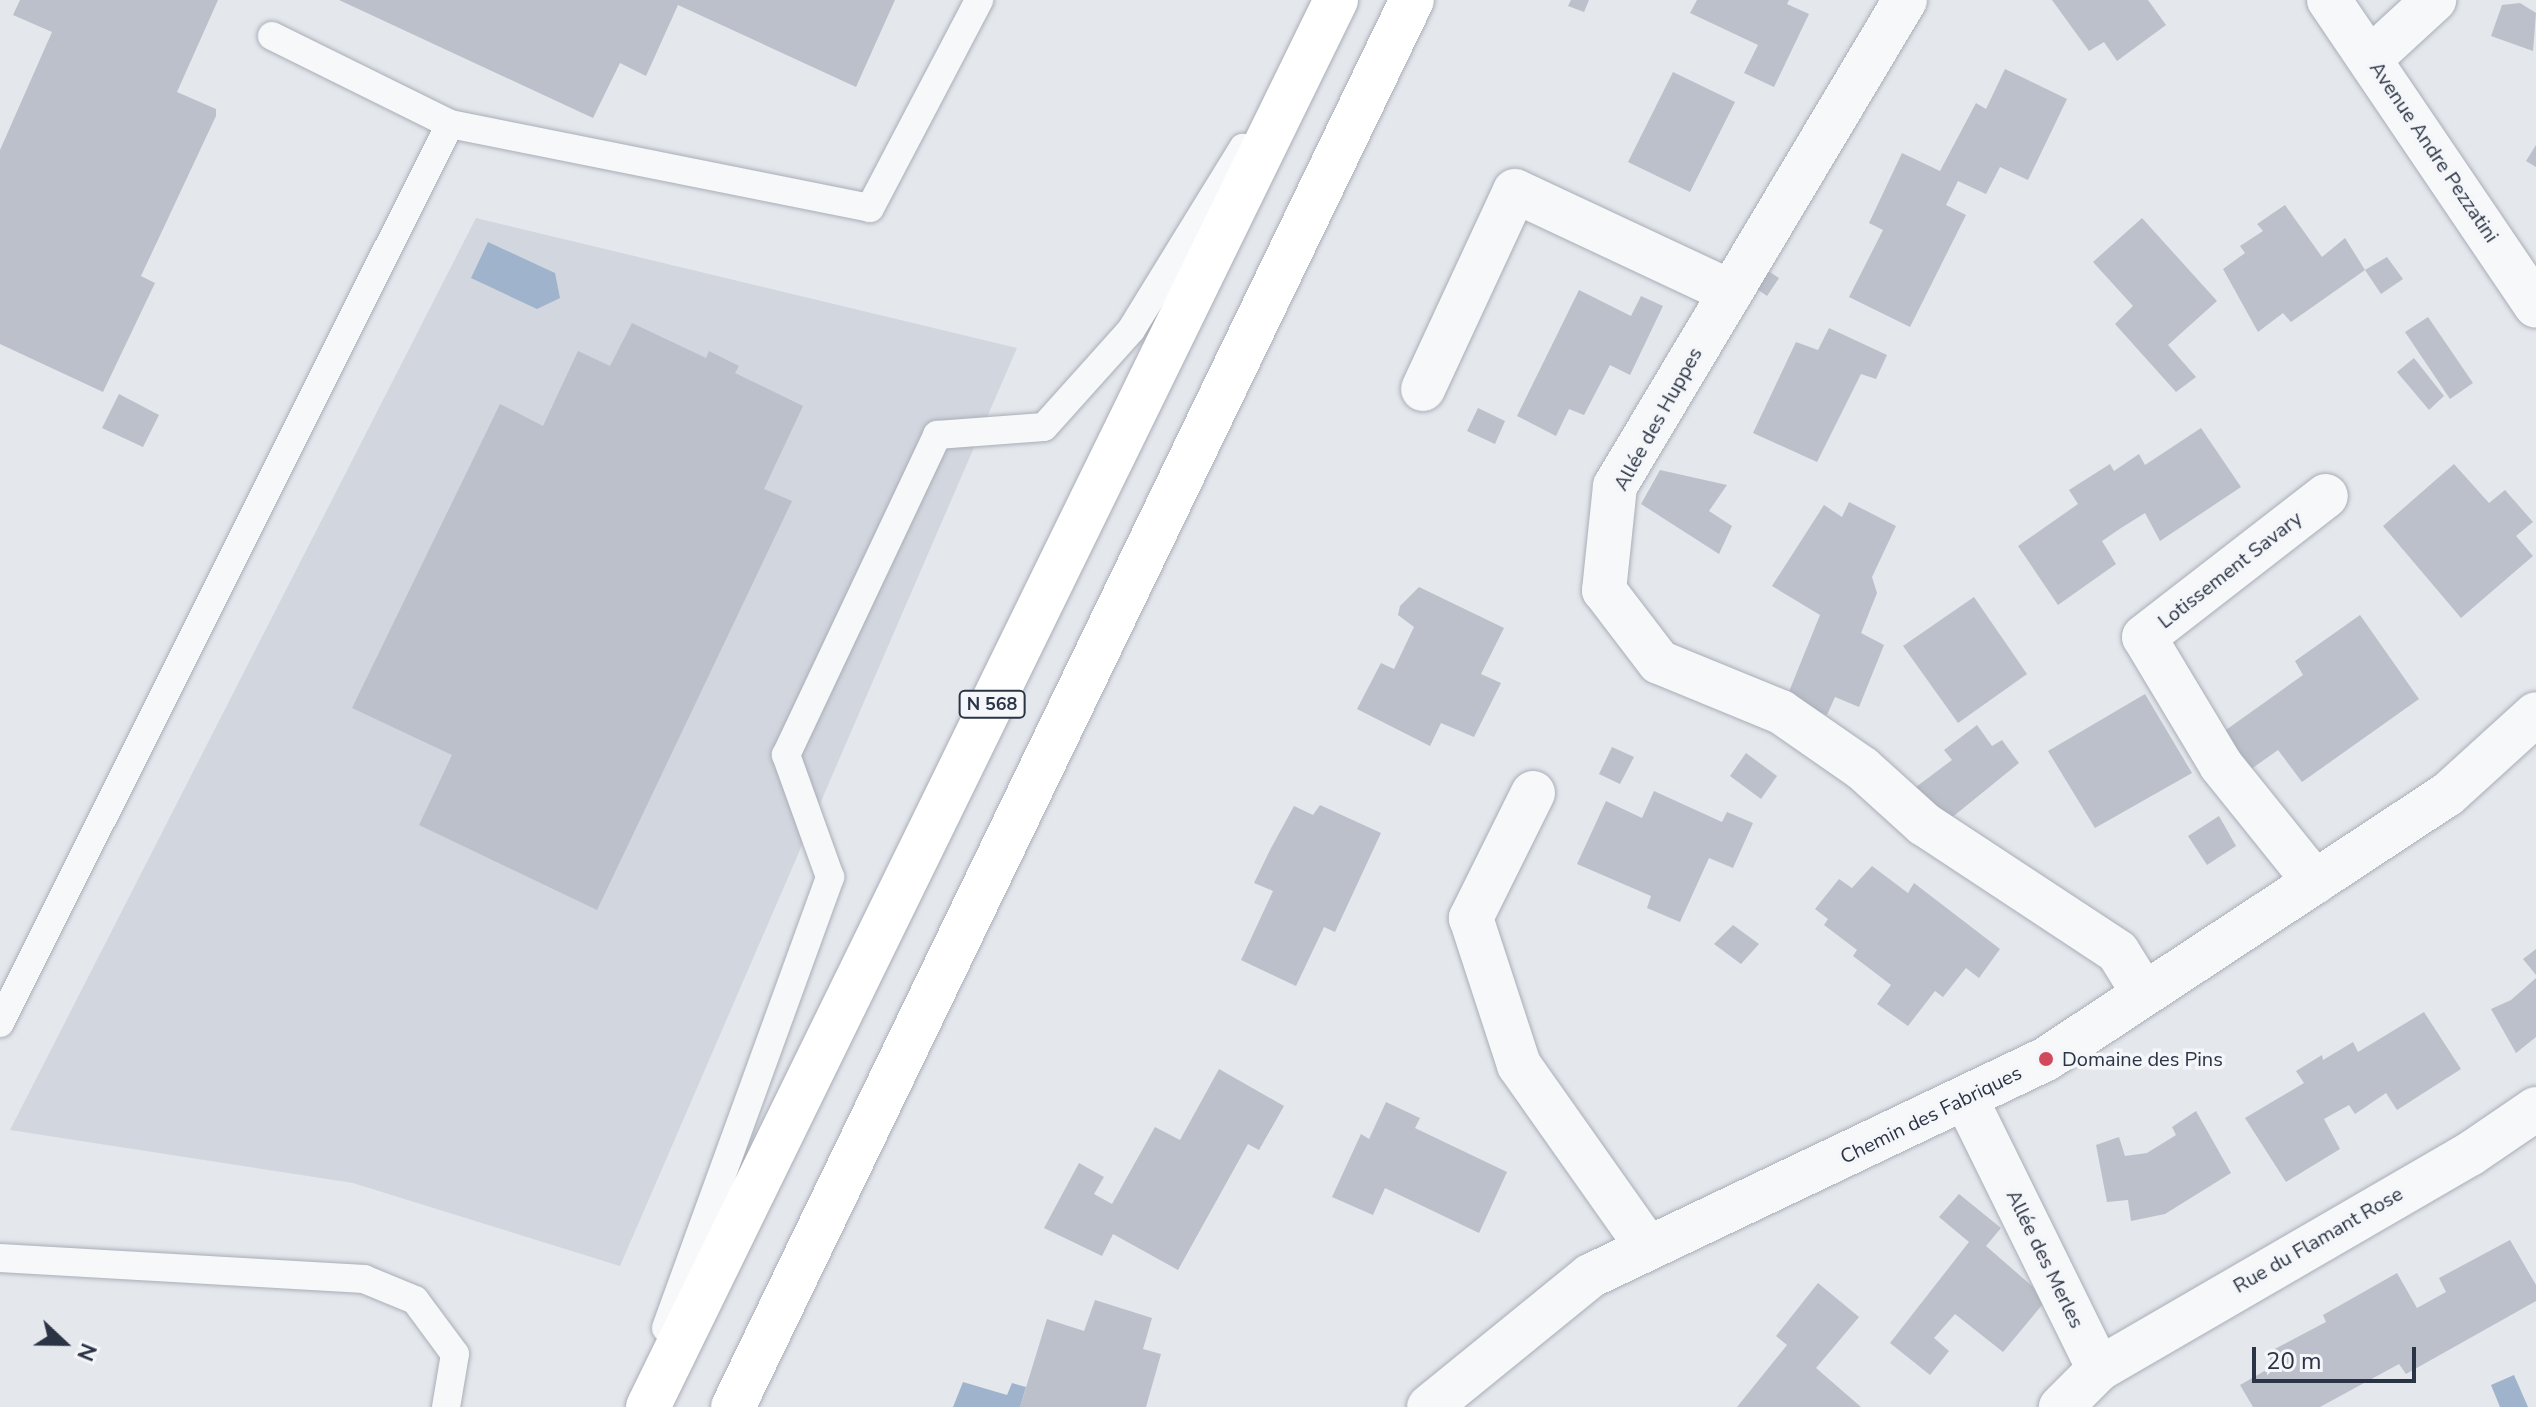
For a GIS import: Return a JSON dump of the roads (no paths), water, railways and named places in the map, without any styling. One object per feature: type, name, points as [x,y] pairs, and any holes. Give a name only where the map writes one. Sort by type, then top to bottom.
[{"type":"highway","name":"N 568","points":[[648,1407],[1335,0]]},
{"type":"highway","points":[[733,1407],[1412,0]]},
{"type":"street","name":"Allée des Huppes","points":[[1905,0],[1615,486],[1604,590],[1659,662],[1781,712],[1862,768],[1924,824],[2118,952],[2144,994]]},
{"type":"street","name":"Avenue Andre Pezzatini","points":[[2329,0],[2536,306]]},
{"type":"street","points":[[2371,58],[2434,0]]},
{"type":"street","points":[[1423,389],[1515,191],[1731,292]]},
{"type":"street","name":"Lotissement Savary","points":[[2315,882],[2221,765],[2144,637],[2326,496]]},
{"type":"street","name":"Chemin des Fabriques","points":[[1429,1407],[1590,1276],[1967,1101],[2046,1059],[2447,795],[2536,714]]},
{"type":"street","points":[[1533,793],[1471,918],[1519,1065],[1648,1248]]},
{"type":"street","name":"Allée des Merles","points":[[1967,1101],[2099,1369]]},
{"type":"street","name":"Rue du Flamant Rose","points":[[2099,1369],[2470,1154],[2536,1109]]},
{"type":"street","points":[[2061,1407],[2099,1369]]},
{"type":"lane","points":[[272,36],[450,124],[870,208],[979,0]]},
{"type":"lane","points":[[636,1407],[830,877],[786,755],[937,435],[1044,427],[1131,330],[1335,0]]},
{"type":"lane","points":[[0,1023],[450,124]]},
{"type":"lane","points":[[0,1258],[364,1279],[415,1300],[455,1354],[446,1407]]},
{"type":"water","points":[[488,242],[555,273],[560,298],[537,309],[471,278]]},
{"type":"water","points":[[2514,1375],[2528,1407],[2500,1407],[2491,1385]]},
{"type":"water","points":[[963,1382],[1007,1395],[1012,1383],[1026,1387],[1020,1407],[953,1407]]},
{"type":"place","name":"Domaine des Pins","points":[[2046,1059]]}]
